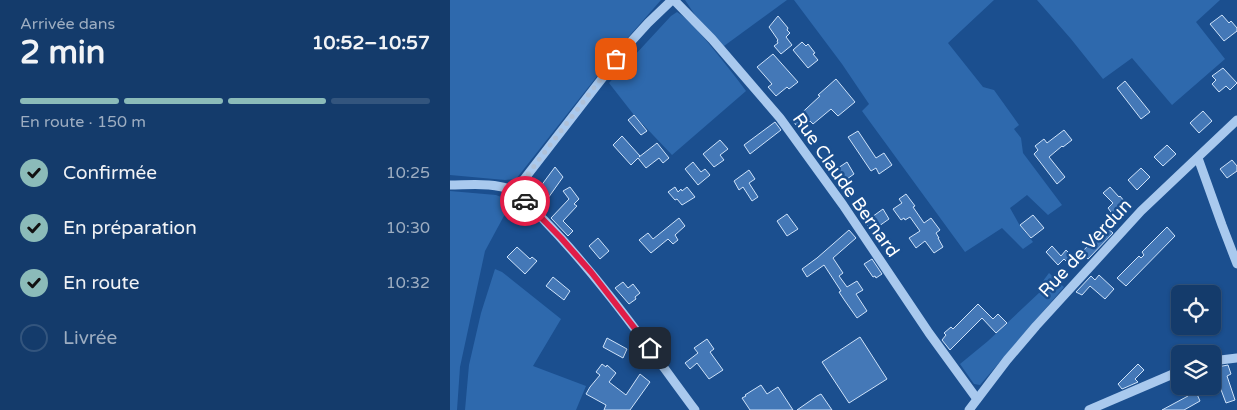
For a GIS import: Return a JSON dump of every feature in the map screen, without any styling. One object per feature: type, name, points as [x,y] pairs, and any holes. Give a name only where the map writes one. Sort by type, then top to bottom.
[{"type":"street","points":[[515,191],[628,44],[673,0]]},
{"type":"street","name":"Rue Claude Bernard","points":[[673,0],[712,38],[780,118],[843,205],[929,333],[977,399]]},
{"type":"street","name":"Rue de Verdun","points":[[969,410],[1042,318],[1141,211],[1237,120]]},
{"type":"street","points":[[1198,158],[1237,264]]},
{"type":"street","points":[[450,185],[496,186],[515,191],[591,272],[695,410]]},
{"type":"street","points":[[1221,360],[1237,358]]},
{"type":"street","points":[[1089,410],[1171,375]]},
{"type":"shaded area","points":[[450,0],[661,0],[624,42],[516,179],[505,180],[450,175]]},
{"type":"shaded area","points":[[685,0],[787,0],[724,46],[695,15]]},
{"type":"shaded area","points":[[794,0],[994,0],[948,43],[983,87],[994,90],[1019,125],[1014,129],[1021,138],[1023,153],[1062,205],[1048,215],[1027,195],[1010,208],[1019,224],[1033,242],[1023,249],[1002,228],[965,252],[862,111],[869,104]]},
{"type":"shaded area","points":[[1037,0],[1220,0],[1196,22],[1225,59],[1172,105],[1132,58],[1103,79]]},
{"type":"shaded area","points":[[677,12],[705,39],[746,91],[672,155],[634,115],[609,83],[671,16]]},
{"type":"shaded area","points":[[450,191],[496,195],[509,200],[514,206],[505,214],[485,251],[460,367],[457,410],[450,410]]},
{"type":"shaded area","points":[[495,269],[502,272],[561,319],[533,366],[586,386],[576,410],[465,410],[469,365],[481,313]]},
{"type":"shaded area","points":[[1049,273],[1064,287],[980,385],[974,384],[960,364],[988,341],[1040,292],[1037,289]]},
{"type":"building","points":[[1222,15],[1237,28],[1237,31],[1224,41],[1210,24]]},
{"type":"building","points":[[778,16],[788,28],[787,30],[790,33],[786,37],[792,45],[781,54],[774,46],[778,43],[778,40],[769,27]]},
{"type":"building","points":[[802,42],[806,46],[808,44],[818,60],[808,68],[793,50]]},
{"type":"building","points":[[773,54],[798,82],[789,89],[787,87],[776,96],[768,87],[772,84],[757,67]]},
{"type":"building","points":[[1223,68],[1237,83],[1230,90],[1226,86],[1219,92],[1212,84],[1216,80],[1212,76]]},
{"type":"building","points":[[836,79],[855,102],[838,116],[831,109],[813,124],[810,121],[800,130],[793,121]]},
{"type":"building","points":[[1125,81],[1150,112],[1141,119],[1117,88]]},
{"type":"building","points":[[1203,111],[1212,121],[1199,133],[1190,123]]},
{"type":"building","points":[[634,115],[647,131],[641,135],[628,120]]},
{"type":"building","points":[[775,122],[781,130],[750,154],[744,145]]},
{"type":"building","points":[[1064,130],[1072,140],[1049,157],[1065,177],[1057,184],[1034,154],[1038,150],[1035,146],[1044,139],[1047,143]]},
{"type":"building","points":[[858,131],[876,158],[884,153],[892,165],[879,174],[876,168],[871,171],[848,137]]},
{"type":"building","points":[[622,136],[639,157],[657,143],[669,158],[663,163],[659,158],[646,168],[638,158],[631,165],[613,145]]},
{"type":"building","points":[[720,140],[728,149],[720,155],[724,160],[714,167],[703,154]]},
{"type":"building","points":[[1167,145],[1176,154],[1163,166],[1154,157]]},
{"type":"building","points":[[1232,160],[1237,166],[1237,171],[1227,178],[1220,169]]},
{"type":"building","points":[[693,162],[701,172],[705,169],[710,175],[698,185],[685,169]]},
{"type":"building","points":[[847,162],[854,174],[847,179],[850,183],[843,188],[832,172]]},
{"type":"building","points":[[555,167],[563,177],[541,208],[532,198]]},
{"type":"building","points":[[1141,168],[1150,177],[1137,190],[1128,180]]},
{"type":"building","points":[[749,170],[755,179],[749,183],[758,197],[752,201],[743,187],[739,190],[734,181]]},
{"type":"building","points":[[570,187],[579,199],[574,204],[577,206],[563,221],[573,231],[568,236],[551,218],[569,199],[563,191]]},
{"type":"building","points":[[675,187],[678,192],[687,187],[695,197],[682,205],[668,192]]},
{"type":"building","points":[[1110,187],[1129,207],[1125,210],[1127,212],[1117,220],[1108,208],[1113,203],[1103,193]]},
{"type":"building","points":[[906,194],[924,223],[931,218],[940,230],[936,233],[943,247],[934,253],[925,241],[916,248],[909,238],[920,231],[910,217],[901,220],[893,209],[902,203],[899,199]]},
{"type":"building","points":[[883,209],[889,219],[872,231],[865,222]]},
{"type":"building","points":[[787,214],[798,229],[787,236],[777,221]]},
{"type":"building","points":[[1033,215],[1044,228],[1031,238],[1020,225]]},
{"type":"building","points":[[679,218],[685,226],[675,235],[678,240],[673,244],[668,239],[651,253],[639,240],[648,233],[653,239]]},
{"type":"building","points":[[1106,227],[1113,233],[1088,259],[1081,253]]},
{"type":"building","points":[[1167,227],[1175,236],[1126,286],[1117,278],[1139,256],[1141,258],[1144,255],[1142,252]]},
{"type":"building","points":[[849,230],[856,238],[833,258],[843,273],[839,276],[847,287],[857,281],[863,290],[856,294],[867,311],[857,318],[839,292],[841,291],[824,265],[807,277],[802,269]]},
{"type":"building","points":[[598,238],[609,251],[600,259],[589,246]]},
{"type":"building","points":[[1052,246],[1061,256],[1066,250],[1073,257],[1067,262],[1064,259],[1058,265],[1046,252]]},
{"type":"building","points":[[517,247],[530,259],[532,257],[537,261],[525,274],[507,257]]},
{"type":"building","points":[[872,259],[882,274],[876,278],[875,276],[873,277],[864,264]]},
{"type":"building","points":[[1099,275],[1114,289],[1105,299],[1090,286],[1082,295],[1076,292],[1091,276],[1095,280]]},
{"type":"building","points":[[553,277],[570,291],[564,300],[546,286]]},
{"type":"building","points":[[623,282],[628,288],[633,284],[640,293],[629,304],[615,288]]},
{"type":"building","points":[[978,304],[993,319],[998,314],[1007,323],[996,333],[982,318],[950,350],[942,340],[946,335],[944,333],[951,327],[953,329]]},
{"type":"building","points":[[860,337],[887,379],[849,403],[822,362]]},
{"type":"building","points":[[607,338],[627,349],[623,358],[603,347]]},
{"type":"building","points":[[707,339],[714,349],[710,352],[723,370],[709,379],[697,363],[690,369],[685,363],[698,353],[694,348]]},
{"type":"building","points":[[602,364],[606,367],[607,365],[616,373],[609,382],[626,395],[640,374],[650,382],[630,410],[604,410],[606,405],[586,394],[600,375],[596,372]]},
{"type":"building","points":[[1138,364],[1144,370],[1135,379],[1138,382],[1122,389],[1118,384]]},
{"type":"building","points":[[1228,365],[1231,374],[1227,376],[1235,400],[1226,403],[1221,390],[1221,366]]},
{"type":"building","points":[[761,385],[767,394],[778,387],[793,410],[750,410],[742,398]]},
{"type":"building","points":[[821,394],[832,410],[797,410],[817,396]]},
{"type":"building","points":[[1197,395],[1200,401],[1184,410],[1162,410],[1188,396]]},
{"type":"way so far","points":[[525,201],[515,191],[616,59]]},
{"type":"route","points":[[525,201],[591,272],[650,348]]}]
